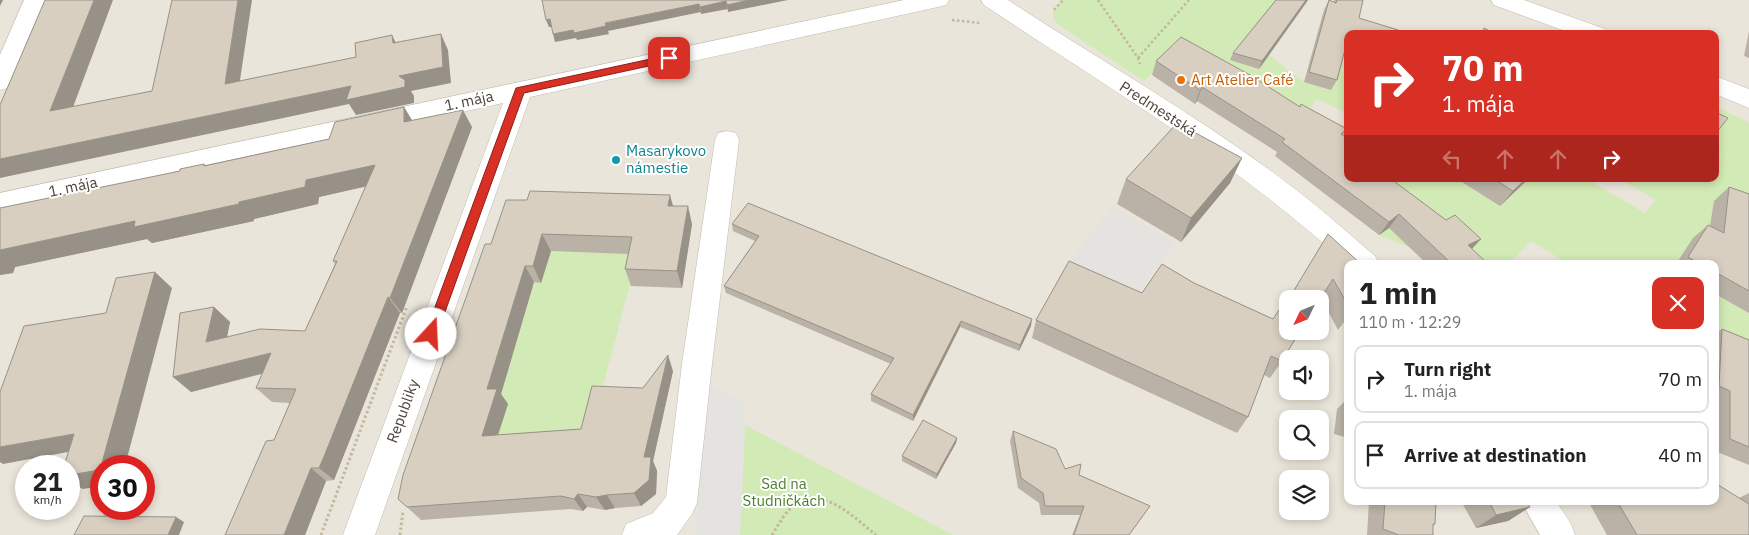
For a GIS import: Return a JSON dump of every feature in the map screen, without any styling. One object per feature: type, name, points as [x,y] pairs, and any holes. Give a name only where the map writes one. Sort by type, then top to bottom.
[{"type":"street","points":[[0,82],[35,0]]},
{"type":"street","name":"1. mája","points":[[0,202],[938,0]]},
{"type":"street","name":"Predmestská","points":[[992,0],[1238,159],[1279,188],[1361,260]]},
{"type":"street","points":[[1502,0],[1586,30]]},
{"type":"street","points":[[1719,86],[1749,99]]},
{"type":"street","name":"Republiky","points":[[359,535],[520,90]]},
{"type":"street","points":[[638,535],[664,525],[681,503],[697,364],[727,140]]},
{"type":"street","points":[[1540,505],[1559,535]]},
{"type":"path","points":[[1098,0],[1138,58],[1140,66]]},
{"type":"path","points":[[1138,58],[1189,0]]},
{"type":"path","points":[[321,535],[408,305]]},
{"type":"path","points":[[772,535],[793,504],[805,498],[818,497],[844,509],[876,535]]},
{"type":"path","points":[[400,534],[402,526]]},
{"type":"shaded area","points":[[0,0],[1749,0],[1749,535],[0,535]]},
{"type":"shaded area","points":[[1113,207],[1175,243],[1128,307],[1062,271]]},
{"type":"shaded area","points":[[702,381],[743,401],[745,425],[740,535],[696,535]]},
{"type":"green space","points":[[1063,0],[1279,0],[1269,55],[1304,82],[1344,39],[1344,112],[1316,99],[1301,126],[1181,48],[1144,81],[1057,24],[1053,14],[1057,5]]},
{"type":"green space","points":[[1719,108],[1749,123],[1749,213],[1708,246],[1683,260],[1562,260],[1531,241],[1513,260],[1461,260],[1444,229],[1409,247],[1379,235],[1368,182],[1592,182],[1645,213],[1656,200],[1625,182],[1719,182],[1719,162],[1722,159],[1719,158],[1719,143],[1721,140],[1719,139]]},
{"type":"green space","points":[[551,251],[638,254],[599,401],[598,434],[491,457],[507,405],[498,404],[534,282],[541,282]]},
{"type":"green space","points":[[1719,296],[1749,313],[1749,368],[1719,347]]},
{"type":"green space","name":"Sad na Studničkách","points":[[745,425],[953,535],[740,535]]},
{"type":"building","points":[[45,0],[94,0],[50,111],[152,91],[172,0],[238,0],[225,84],[356,57],[355,43],[392,35],[393,43],[441,34],[443,67],[399,76],[405,80],[405,87],[346,100],[351,86],[0,159],[0,105]]},
{"type":"building","points":[[542,0],[749,0],[727,5],[726,1],[700,7],[699,4],[605,23],[606,26],[574,33],[573,30],[553,34],[550,19],[546,20]]},
{"type":"building","points":[[1276,0],[1306,0],[1262,61],[1233,53]]},
{"type":"building","points":[[1329,0],[1336,3],[1337,0],[1363,0],[1359,18],[1398,30],[1344,30],[1344,53],[1337,80],[1309,72]]},
{"type":"building","points":[[1181,37],[1250,75],[1300,107],[1301,104],[1344,127],[1344,132],[1341,134],[1344,136],[1344,182],[1395,182],[1446,220],[1455,215],[1481,239],[1468,245],[1484,260],[1448,260],[1399,214],[1389,222],[1282,142],[1285,139],[1202,87],[1200,90],[1156,61]]},
{"type":"building","points":[[404,107],[404,122],[463,110],[390,298],[388,297],[323,459],[319,468],[311,468],[284,535],[225,535],[266,441],[274,440],[296,389],[256,388],[271,353],[173,377],[180,313],[214,307],[206,342],[260,329],[305,331],[337,261],[333,261],[375,165],[306,180],[305,187],[239,202],[239,204],[134,227],[135,221],[0,250],[0,208],[329,139],[335,122]]},
{"type":"building","points":[[1719,114],[1728,118],[1719,129]]},
{"type":"building","points":[[1177,123],[1242,158],[1191,218],[1126,179]]},
{"type":"building","points":[[1499,182],[1523,182],[1513,191]]},
{"type":"building","points":[[1729,187],[1749,194],[1749,291],[1719,274],[1719,260],[1693,260],[1688,257],[1708,225],[1724,233]]},
{"type":"building","points":[[530,191],[670,195],[668,206],[688,206],[677,271],[625,269],[632,237],[542,234],[533,266],[525,266],[487,389],[497,389],[482,436],[581,429],[592,386],[643,388],[668,355],[644,457],[651,457],[649,480],[634,493],[596,497],[578,494],[574,499],[561,496],[407,507],[398,499],[403,475],[485,244],[491,244],[506,200],[527,200]]},
{"type":"building","points":[[748,203],[1032,319],[1020,345],[961,321],[913,415],[871,394],[894,358],[724,286],[759,236],[732,224]]},
{"type":"building","points":[[1328,234],[1357,260],[1344,260],[1344,298],[1333,279],[1326,290],[1294,290]]},
{"type":"building","points":[[1069,261],[1142,293],[1162,264],[1194,283],[1273,319],[1279,310],[1279,340],[1295,340],[1289,350],[1279,350],[1279,360],[1271,356],[1248,417],[1036,320]]},
{"type":"building","points":[[155,272],[104,455],[90,455],[90,472],[80,473],[80,455],[67,455],[74,434],[0,447],[0,392],[24,326],[106,313],[116,278]]},
{"type":"building","points":[[1722,329],[1749,340],[1749,447],[1730,439],[1730,391],[1719,386]]},
{"type":"building","points":[[923,420],[957,438],[937,474],[902,456]]},
{"type":"building","points":[[1013,431],[1056,449],[1065,469],[1081,464],[1079,475],[1150,506],[1129,535],[1074,535],[1084,506],[1045,506],[1043,493],[1021,478]]},
{"type":"building","points":[[1719,485],[1749,504],[1749,535],[1637,535],[1619,505],[1719,505]]},
{"type":"building","points":[[1385,505],[1436,505],[1433,535],[1399,535],[1383,529]]},
{"type":"building","points":[[1491,505],[1529,505],[1530,507],[1496,515]]},
{"type":"building","points":[[84,516],[90,516],[90,520],[155,520],[155,517],[176,517],[168,535],[74,535]]},
{"type":"place","name":"Art Atelier Café","points":[[1181,80]]},
{"type":"place","name":"Masarykovo námestie","points":[[616,160]]},
{"type":"route","points":[[431,334],[520,90],[669,58]]}]
